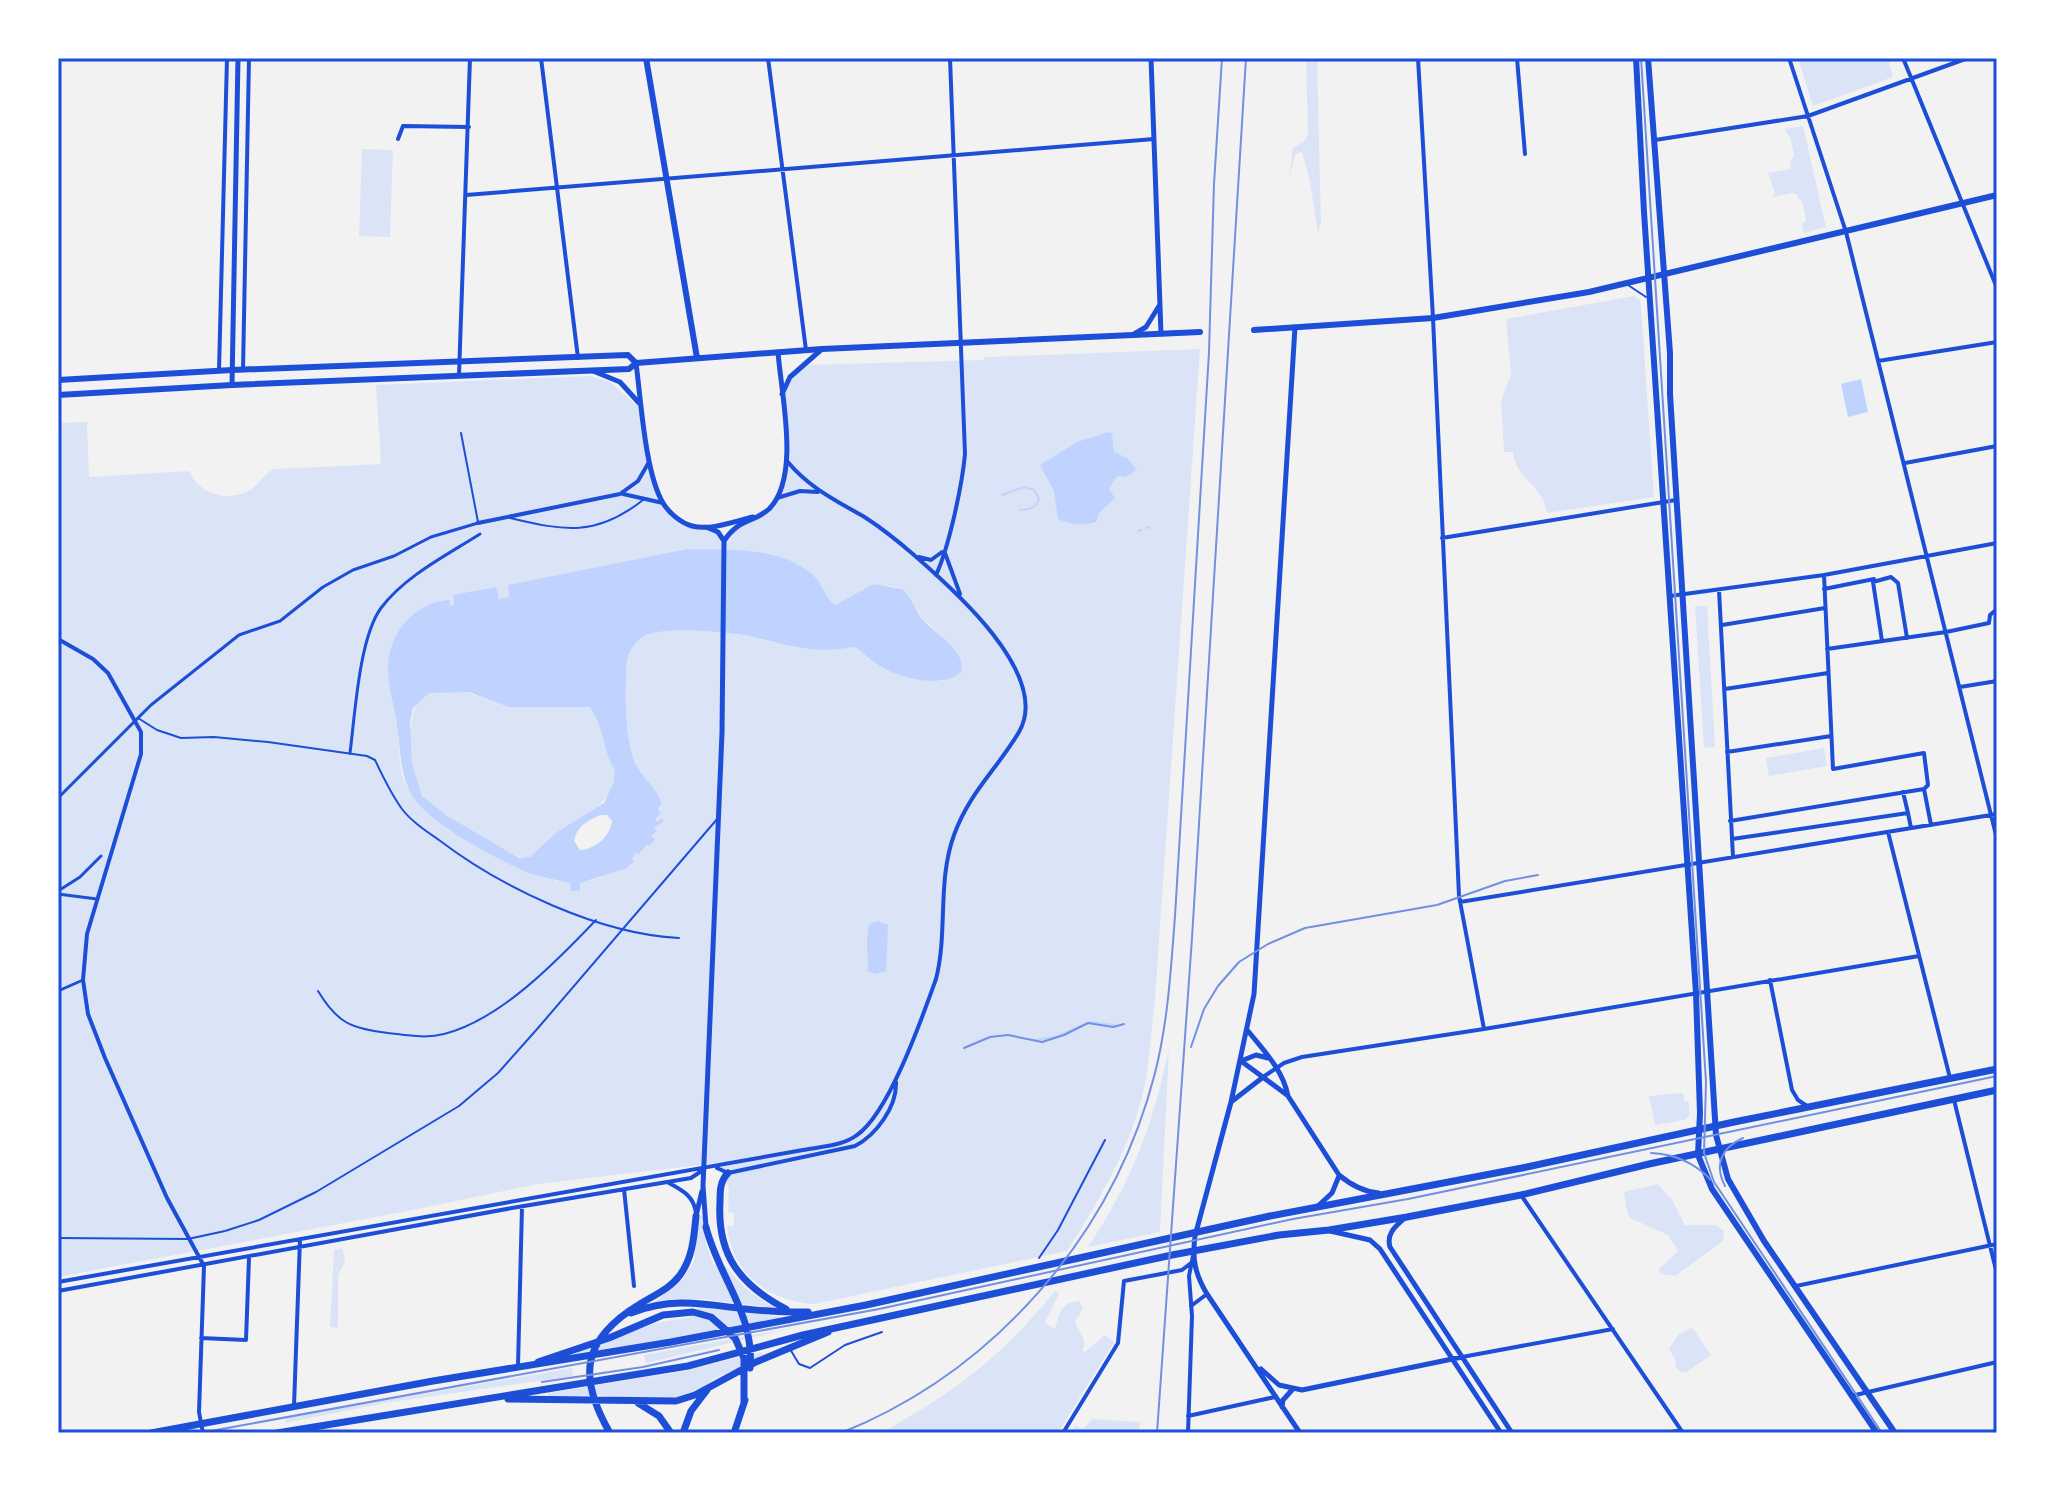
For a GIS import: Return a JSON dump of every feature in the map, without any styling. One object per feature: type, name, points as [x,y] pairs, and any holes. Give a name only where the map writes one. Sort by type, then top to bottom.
[{"type":"main road","points":[[646,58],[697,358]]},
{"type":"main road","points":[[1636,58],[1696,993],[1698,1155],[1712,1189],[1877,1433]]},
{"type":"main road","points":[[1648,58],[1719,1151],[1728,1179],[1795,1286],[1895,1433]]},
{"type":"main road","points":[[1254,330],[1433,318],[1627,284],[1997,195]]},
{"type":"main road","points":[[58,395],[629,369],[636,363],[806,350],[1200,332]]},
{"type":"main road","points":[[58,380],[628,355],[636,363]]},
{"type":"main road","points":[[151,1433],[877,1303],[1270,1216],[1396,1194],[1997,1069]]},
{"type":"main road","points":[[277,1433],[628,1378],[832,1329],[1172,1255],[1521,1195],[1649,1164],[1997,1090]]},
{"type":"main road","points":[[728,1173],[720,1186],[719,1218],[725,1249],[745,1281],[761,1295],[787,1310]]},
{"type":"main road","points":[[610,1433],[594,1401],[589,1378],[595,1344],[608,1327],[669,1286],[681,1273],[691,1255],[696,1216]]},
{"type":"main road","points":[[706,1227],[715,1257],[748,1329],[750,1361],[744,1402],[734,1433]]},
{"type":"main road","points":[[622,1316],[653,1305],[698,1302],[772,1312],[827,1312]]},
{"type":"main road","points":[[521,1368],[609,1338],[654,1318],[693,1312],[711,1317],[735,1338],[744,1358],[744,1402]]},
{"type":"main road","points":[[482,1400],[592,1398],[676,1401],[695,1395],[832,1329]]},
{"type":"main road","points":[[683,1433],[691,1411],[711,1386]]},
{"type":"main road","points":[[632,1401],[654,1411],[671,1433]]},
{"type":"street","points":[[227,58],[233,291],[227,304],[232,385]]},
{"type":"street","points":[[219,371],[227,304],[230,176],[236,128],[238,58]]},
{"type":"street","points":[[243,370],[249,58]]},
{"type":"street","points":[[459,375],[470,58]]},
{"type":"street","points":[[541,58],[578,358]]},
{"type":"street","points":[[768,58],[806,350]]},
{"type":"street","points":[[936,575],[965,454],[950,58]]},
{"type":"street","points":[[1151,58],[1161,334]]},
{"type":"street","points":[[1418,58],[1460,902],[1484,1029]]},
{"type":"street","points":[[1517,58],[1525,154]]},
{"type":"street","points":[[1789,58],[1846,232],[1994,814],[1997,839]]},
{"type":"street","points":[[1903,58],[1997,288]]},
{"type":"street","points":[[1652,140],[1808,116],[1968,58]]},
{"type":"street","points":[[398,139],[403,126],[469,127]]},
{"type":"street","points":[[466,195],[1154,139]]},
{"type":"street","points":[[1131,336],[1146,327],[1160,305]]},
{"type":"street","points":[[1188,1433],[1189,1276],[1195,1236],[1241,1061],[1254,994],[1295,327]]},
{"type":"street","points":[[1878,361],[1997,342]]},
{"type":"street","points":[[782,395],[790,377],[822,349]]},
{"type":"street","points":[[724,543],[734,528],[765,512],[785,482],[787,461],[778,352]]},
{"type":"street","points":[[636,363],[650,459],[663,503]]},
{"type":"street","points":[[592,371],[620,382],[637,398],[642,410]]},
{"type":"street","points":[[1904,463],[1997,446]]},
{"type":"street","points":[[620,494],[638,481],[650,459]]},
{"type":"street","points":[[58,1282],[521,1198],[715,1167],[851,1139],[866,1127],[896,1082],[940,964],[944,878],[954,836],[973,795],[1012,742],[1025,714],[1025,695],[1010,660],[960,596],[869,520],[801,478],[787,461]]},
{"type":"street","points":[[777,498],[800,491],[821,492]]},
{"type":"street","points":[[58,798],[137,719],[224,645],[239,635],[280,621],[343,575],[394,556],[431,537],[478,523],[620,494],[663,503],[683,521],[718,532],[724,543],[718,817],[705,1168],[696,1216]]},
{"type":"street","points":[[1442,538],[1678,500]]},
{"type":"street","points":[[705,527],[753,517]]},
{"type":"street","points":[[350,753],[360,675],[376,616],[392,596],[422,571],[480,534]]},
{"type":"street","points":[[1670,596],[1824,575],[1997,543]]},
{"type":"street","points":[[915,556],[931,560],[944,551]]},
{"type":"street","points":[[944,551],[960,596]]},
{"type":"street","points":[[1824,575],[1833,769],[1924,753],[1930,779],[1924,789],[1931,825]]},
{"type":"street","points":[[1824,589],[1891,577],[1896,579],[1907,638]]},
{"type":"street","points":[[1877,579],[1873,587],[1882,641]]},
{"type":"street","points":[[1719,590],[1733,857]]},
{"type":"street","points":[[1722,625],[1825,608]]},
{"type":"street","points":[[1827,649],[1989,623],[1990,615],[1997,609]]},
{"type":"street","points":[[58,639],[101,665],[137,719],[142,737],[141,754],[84,946],[83,980],[91,1024],[167,1198],[204,1266],[201,1338],[203,1433]]},
{"type":"street","points":[[1725,689],[1828,673]]},
{"type":"street","points":[[1960,687],[1997,681]]},
{"type":"street","points":[[1727,752],[1831,736]]},
{"type":"street","points":[[1730,821],[1924,789]]},
{"type":"street","points":[[1903,792],[1911,828]]},
{"type":"street","points":[[1731,839],[1908,813]]},
{"type":"street","points":[[1460,902],[1994,814]]},
{"type":"street","points":[[1888,832],[1950,1079]]},
{"type":"street","points":[[58,892],[80,877],[101,856]]},
{"type":"street","points":[[58,892],[97,899]]},
{"type":"street","points":[[1231,1102],[1277,1068],[1302,1057],[1919,956]]},
{"type":"street","points":[[58,991],[83,980]]},
{"type":"street","points":[[1770,980],[1792,1090],[1798,1100],[1809,1107]]},
{"type":"street","points":[[1248,1031],[1277,1068],[1286,1084],[1288,1096]]},
{"type":"street","points":[[1241,1061],[1256,1055],[1269,1058]]},
{"type":"street","points":[[1241,1061],[1288,1096],[1339,1175],[1348,1183],[1365,1191],[1396,1194]]},
{"type":"street","points":[[715,1167],[728,1173],[840,1150],[862,1142],[874,1131],[890,1107],[896,1093],[896,1082]]},
{"type":"street","points":[[1954,1100],[1997,1274]]},
{"type":"street","points":[[58,1291],[691,1178],[705,1168]]},
{"type":"street","points":[[1314,1209],[1332,1193],[1339,1175]]},
{"type":"street","points":[[624,1181],[634,1286]]},
{"type":"street","points":[[667,1182],[695,1202],[696,1216]]},
{"type":"street","points":[[703,1186],[706,1227]]},
{"type":"street","points":[[1521,1195],[1682,1432]]},
{"type":"street","points":[[521,1198],[521,1368]]},
{"type":"street","points":[[1407,1217],[1390,1233],[1390,1247],[1512,1433]]},
{"type":"street","points":[[1329,1230],[1363,1238],[1380,1249],[1501,1433]]},
{"type":"street","points":[[294,1406],[300,1239]]},
{"type":"street","points":[[1795,1286],[1997,1244]]},
{"type":"street","points":[[1193,1256],[1207,1294],[1300,1433]]},
{"type":"street","points":[[201,1338],[246,1340],[249,1258]]},
{"type":"street","points":[[1063,1433],[1118,1343],[1124,1281],[1182,1270],[1191,1263]]},
{"type":"street","points":[[1182,1270],[1189,1276]]},
{"type":"street","points":[[1191,1306],[1207,1294]]},
{"type":"street","points":[[1255,1364],[1279,1385],[1293,1390],[1326,1387],[1462,1357],[1613,1329]]},
{"type":"street","points":[[1851,1396],[1997,1362]]},
{"type":"street","points":[[1282,1407],[1286,1395],[1293,1390]]},
{"type":"street","points":[[1188,1416],[1275,1397]]},
{"type":"street","points":[[1666,1433],[1682,1432]]},
{"type":"lane","points":[[236,128],[246,128]]},
{"type":"lane","points":[[1627,284],[1651,303]]},
{"type":"lane","points":[[233,291],[245,291]]},
{"type":"lane","points":[[461,433],[478,523]]},
{"type":"lane","points":[[509,518],[559,529],[579,529],[612,520],[646,498]]},
{"type":"lane","points":[[137,719],[181,738],[214,737],[350,753],[375,760],[403,810],[485,873],[547,903],[596,920],[645,935],[679,938]]},
{"type":"lane","points":[[58,1238],[188,1239],[259,1220],[316,1192],[459,1106],[498,1073],[718,817]]},
{"type":"lane","points":[[318,991],[339,1019],[350,1026],[408,1035],[443,1034],[499,1006],[538,975],[596,920]]},
{"type":"lane","points":[[1039,1258],[1058,1230],[1105,1140]]},
{"type":"lane","points":[[789,1348],[799,1364],[810,1368],[845,1345],[882,1332]]},
{"type":"shaded area","points":[[1306,58],[1317,58],[1321,223],[1318,234],[1302,152],[1295,154],[1289,179],[1293,148],[1308,135]]},
{"type":"shaded area","points":[[1798,58],[1888,58],[1893,77],[1813,106]]},
{"type":"shaded area","points":[[1803,126],[1826,227],[1804,233],[1802,225],[1806,220],[1803,204],[1793,193],[1772,197],[1775,193],[1768,173],[1791,169],[1790,162],[1794,156],[1785,129]]},
{"type":"shaded area","points":[[362,149],[393,150],[390,237],[359,236]]},
{"type":"shaded area","points":[[1634,296],[1640,300],[1641,307],[1654,497],[1547,513],[1540,495],[1519,470],[1513,452],[1504,452],[1501,400],[1511,375],[1506,319]]},
{"type":"shaded area","points":[[1200,349],[1155,999],[1147,1073],[1129,1138],[1100,1196],[1067,1251],[814,1304],[797,1302],[768,1291],[755,1282],[736,1258],[727,1226],[734,1226],[734,1213],[728,1212],[729,1188],[717,1163],[538,1184],[58,1277],[58,423],[87,422],[89,477],[189,471],[207,491],[233,496],[250,490],[274,469],[381,464],[376,385],[590,376],[610,382],[642,410],[650,459],[663,502],[683,521],[713,529],[724,541],[777,498],[787,461],[782,395],[805,365],[982,360],[986,357]],"holes":[[[687,549],[736,550],[785,559],[813,576],[835,605],[874,587],[902,589],[923,619],[955,649],[943,681],[890,671],[874,663],[855,647],[808,649],[748,636],[695,631],[665,631],[644,636],[633,646],[627,660],[627,726],[635,761],[662,804],[655,820],[658,822],[639,854],[596,879],[574,882],[551,879],[507,862],[410,791],[401,771],[388,675],[392,650],[398,637],[421,612],[444,601],[451,606],[495,587],[499,599],[510,597],[509,585]]]},
{"type":"shaded area","points":[[1695,606],[1707,606],[1715,747],[1704,748]]},
{"type":"shaded area","points":[[464,691],[508,707],[589,707],[597,722],[615,771],[611,790],[595,809],[566,827],[528,858],[507,852],[430,803],[423,796],[413,774],[411,726],[419,701],[431,692]]},
{"type":"shaded area","points":[[1824,748],[1827,766],[1769,776],[1766,758]]},
{"type":"shaded area","points":[[1169,1049],[1160,1232],[1088,1247],[1139,1152],[1156,1103]]},
{"type":"shaded area","points":[[1683,1093],[1684,1101],[1689,1102],[1689,1116],[1685,1120],[1655,1125],[1649,1096]]},
{"type":"shaded area","points":[[1658,1184],[1672,1200],[1685,1225],[1716,1225],[1724,1231],[1723,1241],[1675,1276],[1662,1274],[1658,1270],[1678,1251],[1668,1235],[1630,1218],[1627,1211],[1624,1192]]},
{"type":"shaded area","points":[[700,1216],[703,1216],[706,1245],[713,1264],[725,1265],[749,1291],[779,1309],[704,1299],[655,1302],[683,1279],[694,1261]]},
{"type":"shaded area","points":[[342,1248],[345,1261],[338,1276],[338,1328],[330,1327],[334,1250]]},
{"type":"shaded area","points":[[1055,1291],[1059,1293],[1045,1323],[1055,1329],[1064,1306],[1080,1301],[1083,1309],[1075,1322],[1084,1339],[1082,1350],[1085,1352],[1105,1335],[1114,1342],[1058,1433],[880,1433],[954,1388],[996,1354]]},
{"type":"shaded area","points":[[700,1306],[782,1319],[574,1357],[573,1354],[655,1323],[688,1318]]},
{"type":"shaded area","points":[[1692,1327],[1711,1355],[1687,1372],[1681,1372],[1675,1366],[1669,1349],[1678,1335]]},
{"type":"shaded area","points":[[792,1328],[646,1363],[644,1355]]},
{"type":"shaded area","points":[[761,1352],[763,1357],[715,1378],[698,1391],[681,1398],[548,1397],[548,1393],[679,1372]]},
{"type":"shaded area","points":[[572,1368],[573,1376],[385,1403],[285,1423],[285,1418]]},
{"type":"shaded area","points":[[1092,1419],[1140,1422],[1139,1433],[1070,1433],[1075,1425],[1083,1429]]},
{"type":"water","points":[[1861,379],[1868,412],[1848,417],[1841,384]]},
{"type":"water","points":[[1112,433],[1114,452],[1127,458],[1137,470],[1125,477],[1117,476],[1109,489],[1115,498],[1099,513],[1096,522],[1076,524],[1058,519],[1054,491],[1040,465],[1077,442]]},
{"type":"water","points":[[687,549],[769,554],[800,566],[813,575],[835,605],[874,584],[902,589],[926,623],[953,647],[962,671],[943,680],[919,680],[884,668],[855,647],[809,649],[749,636],[695,631],[665,631],[644,636],[633,646],[627,660],[627,726],[635,762],[662,804],[655,820],[658,822],[661,818],[664,821],[654,828],[657,831],[651,836],[655,839],[650,846],[647,844],[638,855],[636,853],[632,859],[634,861],[627,868],[580,883],[580,891],[571,891],[570,883],[529,873],[452,832],[425,811],[406,784],[388,671],[392,645],[398,633],[414,614],[436,602],[449,600],[451,606],[454,604],[453,595],[496,587],[499,599],[509,597],[508,585]],"holes":[[[469,692],[508,707],[589,707],[598,722],[615,771],[604,803],[557,832],[530,857],[519,858],[449,817],[422,796],[412,764],[410,722],[413,708],[429,693]],[[607,815],[612,821],[609,832],[596,845],[580,850],[574,841],[578,831],[588,821]]]},
{"type":"water","points":[[878,921],[888,925],[886,971],[876,974],[868,971],[867,942],[869,924]]},
{"type":"waterway","points":[[1002,495],[1024,487],[1034,490],[1039,499],[1036,505],[1020,510]]},
{"type":"waterway","points":[[1033,1040],[1055,1037],[1090,1022],[1114,1025]]},
{"type":"tram line","points":[[1641,58],[1706,1082],[1704,1153],[1714,1182],[1882,1433]]},
{"type":"tram line","points":[[200,1433],[879,1309],[1293,1219],[1408,1199],[1997,1076]]},
{"type":"tram line","points":[[1725,1186],[1720,1171],[1722,1158],[1729,1147],[1743,1138]]},
{"type":"tram line","points":[[1651,1153],[1683,1160],[1711,1180]]},
{"type":"tram line","points":[[542,1382],[643,1367],[719,1350]]},
{"type":"railway","points":[[841,1433],[897,1406],[949,1373],[997,1334],[1040,1290],[1078,1241],[1110,1188],[1136,1132],[1155,1073],[1166,1015],[1175,916],[1209,352],[1214,184],[1222,58]]},
{"type":"railway","points":[[1157,1433],[1192,938],[1246,58]]},
{"type":"railway","points":[[1191,1047],[1204,1009],[1218,986],[1239,962],[1268,944],[1305,928],[1437,905],[1505,881],[1538,875]]},
{"type":"railway","points":[[964,1048],[990,1037],[1008,1035],[1042,1042],[1088,1023],[1113,1027],[1124,1024]]}]
